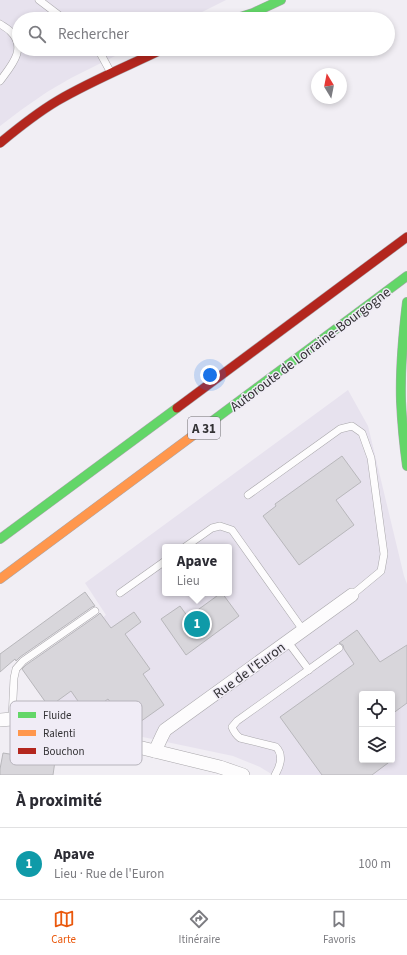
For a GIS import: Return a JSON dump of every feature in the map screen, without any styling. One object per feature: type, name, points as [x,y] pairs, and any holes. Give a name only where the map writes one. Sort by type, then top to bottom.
[{"type":"main road","points":[[255,12],[281,0]]},
{"type":"main road","points":[[0,143],[15,130],[67,95],[148,56]]},
{"type":"main road","name":"A 31","points":[[0,539],[407,237]]},
{"type":"main road","name":"Autoroute de Lorraine-Bourgogne","points":[[0,579],[407,276]]},
{"type":"main road","points":[[407,302],[403,340],[401,386],[407,466]]},
{"type":"street","name":"Rue de l'Euron","points":[[155,751],[165,730],[352,594]]},
{"type":"street","points":[[142,748],[220,767],[243,775]]},
{"type":"lane","points":[[39,0],[55,12]]},
{"type":"lane","points":[[0,24],[12,34]]},
{"type":"lane","points":[[0,81],[8,71],[16,56]]},
{"type":"lane","points":[[102,56],[112,73]]},
{"type":"lane","points":[[248,494],[340,429],[352,426],[362,433],[371,458],[384,554],[381,571],[352,594]]},
{"type":"lane","points":[[189,544],[212,528],[220,526],[232,530],[303,630]]},
{"type":"lane","points":[[120,594],[162,563]]},
{"type":"lane","points":[[3,721],[16,669],[23,661],[95,611]]},
{"type":"lane","points":[[288,642],[309,670]]},
{"type":"lane","points":[[275,775],[280,764],[279,749],[276,746],[240,738],[236,735],[232,727],[237,721],[339,648]]},
{"type":"shaded area","points":[[0,0],[226,0],[202,12],[12,12],[12,56],[115,56],[47,92],[0,126]]},
{"type":"shaded area","points":[[348,390],[368,426],[407,584],[407,775],[273,775],[260,767],[233,756],[142,737],[142,701],[45,701],[25,673],[106,615],[85,583]]},
{"type":"building","points":[[342,456],[361,482],[336,500],[354,525],[299,565],[263,516],[276,506],[275,504]]},
{"type":"building","points":[[85,592],[95,606],[16,661],[15,659],[0,672],[0,654]]},
{"type":"building","points":[[217,596],[224,596],[239,616],[186,655],[161,619],[180,606],[188,617]]},
{"type":"building","points":[[134,612],[141,622],[125,634],[150,669],[143,674],[164,705],[142,721],[142,701],[109,701],[108,699],[105,701],[78,701],[71,691],[57,701],[45,701],[22,669],[100,613],[111,628]]},
{"type":"building","points":[[357,630],[380,662],[407,645],[407,703],[395,712],[395,691],[359,691],[359,763],[388,763],[372,775],[322,775],[280,717],[354,664],[343,645],[339,643]]},
{"type":"building","points":[[3,753],[10,754],[10,765],[54,765],[53,775],[0,775]]},
{"type":"traffic: fast","points":[[255,12],[281,0]]},
{"type":"traffic: fast","points":[[203,428],[407,276]]},
{"type":"traffic: fast","points":[[407,302],[402,352],[401,389],[407,466]]},
{"type":"traffic: fast","points":[[0,539],[177,408]]},
{"type":"traffic: slow","points":[[0,579],[203,428]]},
{"type":"traffic: jam","points":[[0,143],[57,101],[96,80],[148,56]]},
{"type":"traffic: jam","points":[[177,408],[407,237]]},
{"type":"place","name":"Apave","points":[[197,624]]}]
